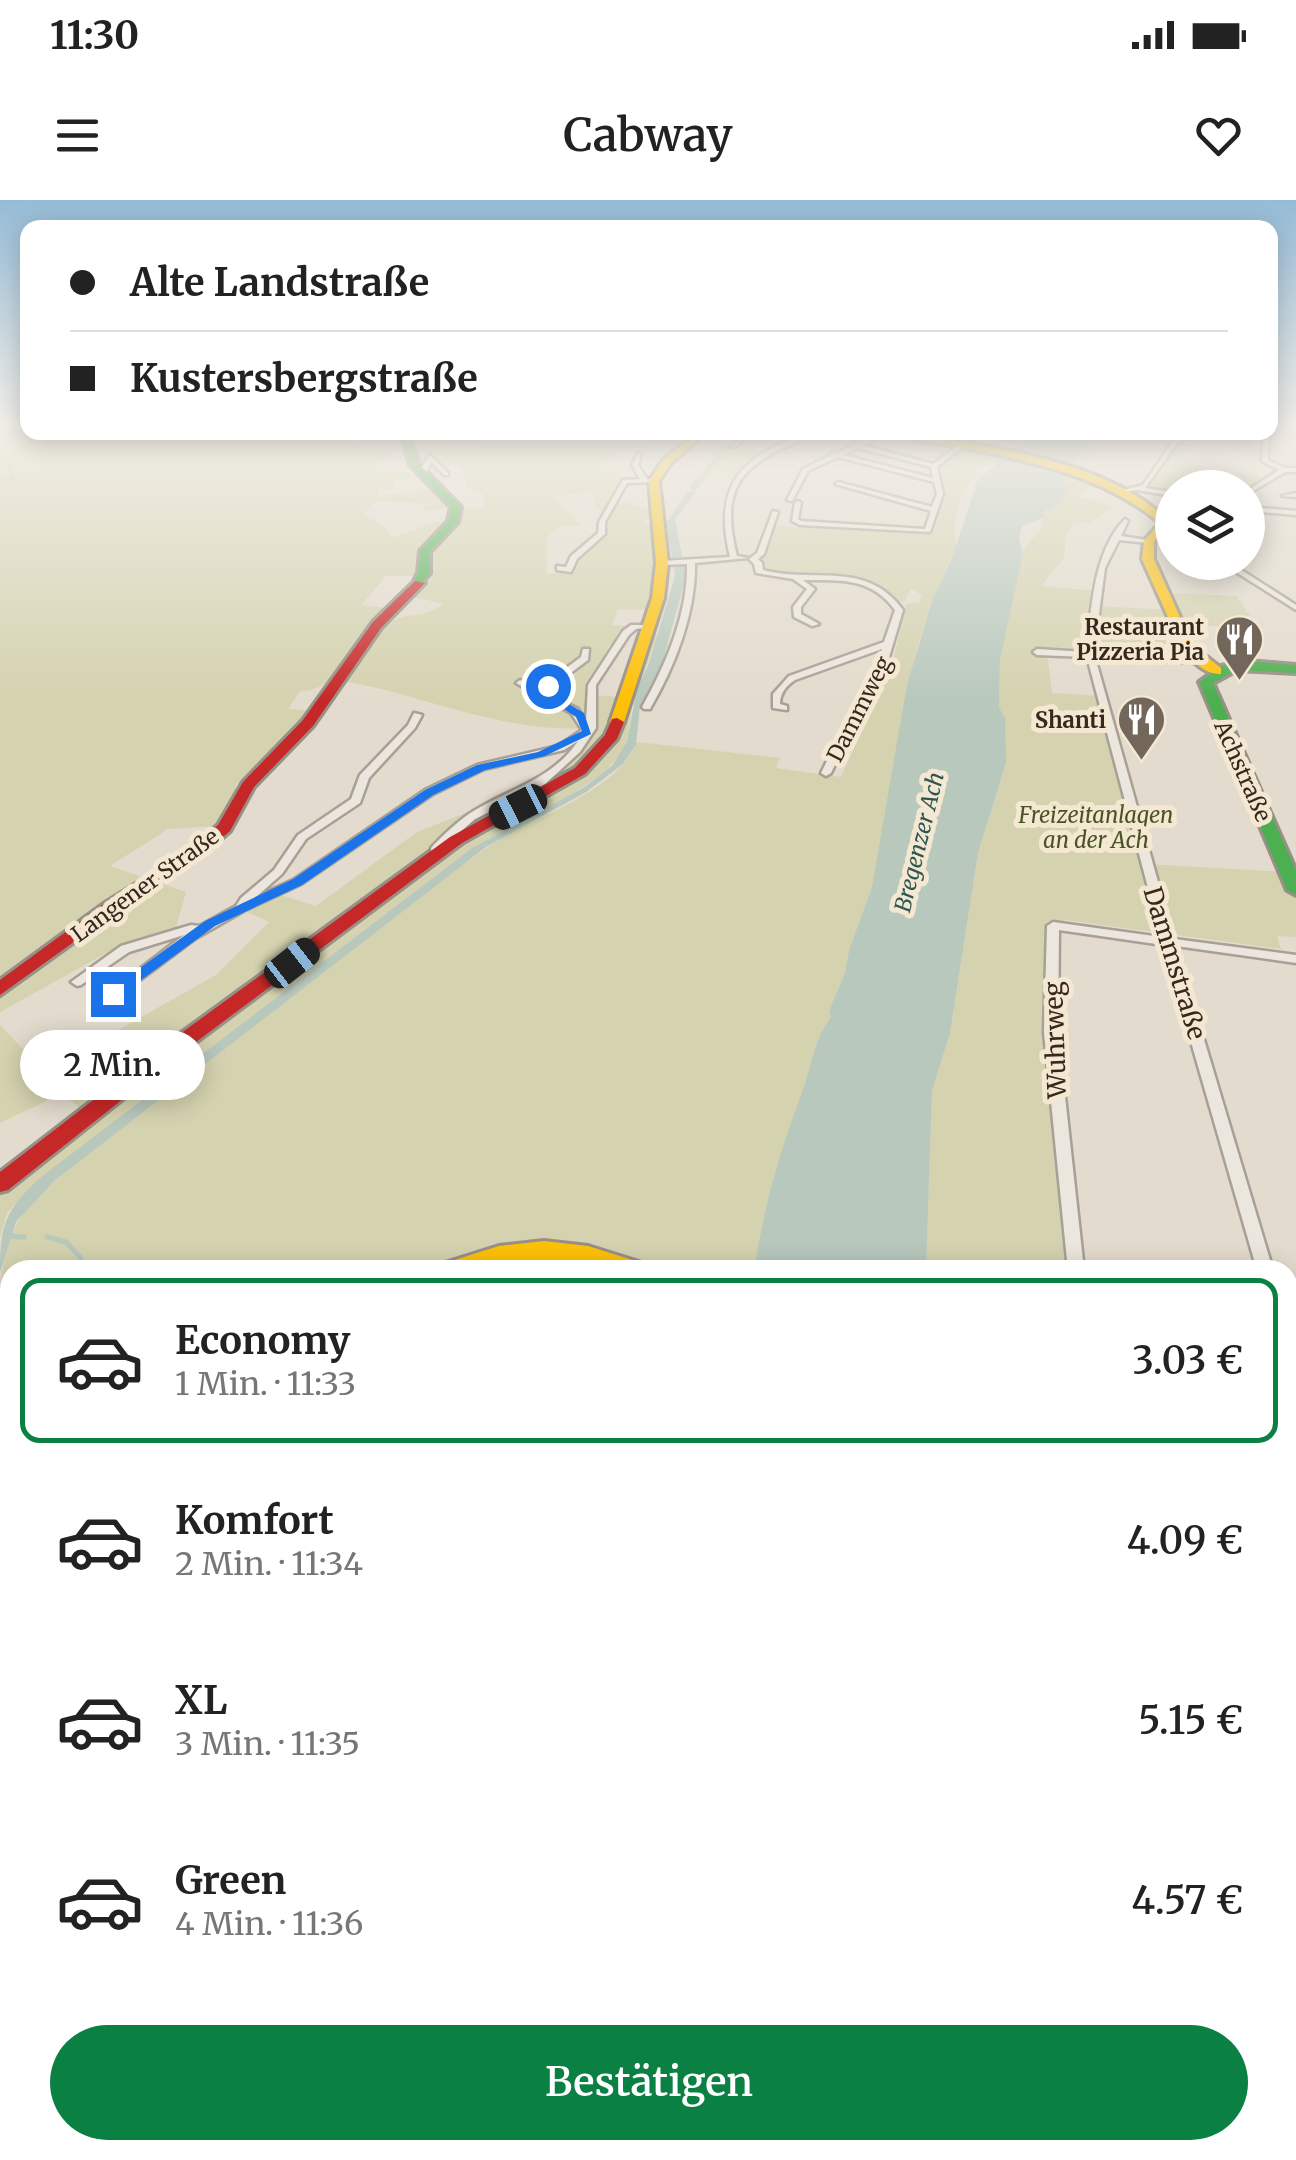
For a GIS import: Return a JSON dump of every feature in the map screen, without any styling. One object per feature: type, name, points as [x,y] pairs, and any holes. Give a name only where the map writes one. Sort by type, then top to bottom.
[{"type":"main road","name":"Langener Straße","points":[[0,989],[111,907],[193,855],[224,828],[248,785],[308,723],[377,626],[416,588],[424,573],[425,551],[454,516]]},
{"type":"main road","points":[[0,1184],[78,1121],[437,855],[472,831],[566,782],[602,753],[612,736],[658,598],[666,563],[656,516]]},
{"type":"main road","points":[[1149,541],[1155,536]]},
{"type":"main road","name":"Achstraße","points":[[1149,541],[1148,559],[1188,646],[1210,665],[1206,689],[1296,890]]},
{"type":"main road","points":[[1210,665],[1296,669]]},
{"type":"main road","points":[[480,1260],[496,1254],[548,1248],[607,1260]]},
{"type":"street","points":[[560,568],[568,570],[574,558],[602,534],[605,516]]},
{"type":"street","points":[[725,516],[734,558]]},
{"type":"street","points":[[753,559],[760,554],[773,516]]},
{"type":"street","points":[[794,516],[800,523],[928,531],[931,516]]},
{"type":"street","name":"Dammstraße","points":[[1125,521],[1101,568],[1090,654],[1168,943],[1263,1260]]},
{"type":"street","points":[[1115,538],[1149,541]]},
{"type":"street","points":[[666,563],[753,559],[759,571],[793,576],[811,590],[797,608],[797,614],[815,624]]},
{"type":"street","points":[[647,707],[658,689],[680,625],[693,576],[688,561]]},
{"type":"street","name":"Dammweg","points":[[793,576],[854,581],[885,593],[899,610],[878,681],[864,696],[826,773]]},
{"type":"street","points":[[1252,580],[1296,608]]},
{"type":"street","points":[[113,994],[210,924],[297,882],[429,792],[481,767],[561,748],[587,732],[591,728],[592,685],[626,632],[634,627],[648,627]]},
{"type":"street","points":[[784,708],[776,706],[775,700],[780,687],[792,678],[888,644]]},
{"type":"street","points":[[540,690],[561,677],[569,665],[585,658],[586,652]]},
{"type":"street","points":[[1037,652],[1210,665]]},
{"type":"street","points":[[520,683],[540,690],[580,716],[587,732]]},
{"type":"street","points":[[241,908],[278,872],[302,837],[356,801],[364,778],[418,715]]},
{"type":"street","points":[[437,855],[436,848],[471,816],[542,782],[578,750],[587,732]]},
{"type":"street","points":[[77,982],[125,949],[210,924]]},
{"type":"street","name":"Wuhrweg","points":[[1075,1260],[1052,1032],[1053,926],[1168,943]]},
{"type":"street","points":[[1168,943],[1296,960]]},
{"type":"green space","points":[[0,516],[367,516],[385,527],[392,538],[435,522],[455,523],[459,516],[573,516],[581,525],[560,527],[546,537],[547,574],[570,572],[576,558],[604,534],[606,516],[654,516],[643,520],[644,525],[655,525],[656,563],[649,610],[618,609],[612,625],[629,626],[616,646],[607,646],[609,653],[590,685],[588,728],[526,725],[343,681],[373,638],[388,624],[430,612],[443,604],[410,596],[423,588],[431,576],[386,576],[361,605],[390,608],[341,672],[315,689],[300,691],[288,709],[313,711],[244,781],[236,784],[234,797],[217,826],[168,829],[110,866],[186,892],[175,931],[157,939],[119,946],[0,1012]]},
{"type":"green space","points":[[937,516],[956,516],[957,546],[933,598],[917,649],[872,887],[829,1011],[831,1017],[817,1043],[780,1157],[756,1260],[625,1260],[601,1250],[521,1260],[5,1260],[14,1230],[41,1192],[260,1017],[428,890],[503,837],[611,777],[637,742],[780,758],[776,768],[841,777],[893,661],[906,604],[919,603],[922,595],[911,589],[904,602],[898,602],[854,583],[773,575],[763,569],[761,558],[773,526],[932,534]]},
{"type":"green space","name":"Freizeitanlagen an der Ach","points":[[1042,516],[1099,516],[1090,523],[1074,523],[1066,536],[1064,558],[1041,586],[1096,591],[1096,606],[1171,610],[1166,594],[1170,593],[1237,596],[1250,616],[1235,616],[1242,628],[1179,624],[1198,660],[1085,650],[1067,653],[1066,648],[1042,647],[1042,652],[1047,653],[1052,693],[1102,696],[1146,864],[1287,872],[1296,894],[1296,937],[1277,936],[1281,949],[1065,920],[1053,926],[1049,976],[1076,1260],[926,1260],[932,1091],[950,1033],[978,853],[1006,763],[999,708],[1000,660],[1023,552],[1040,529]]},
{"type":"green space","points":[[650,634],[658,635],[632,706],[626,747],[607,770],[574,793],[472,848],[142,1100],[25,1193],[7,1213],[0,1237],[0,1190],[51,1149],[461,842],[590,768],[616,738]]},
{"type":"green space","points":[[593,695],[619,697],[608,735],[589,761],[485,820],[86,1112],[61,1094],[0,1123],[0,1025],[40,1067],[104,1038],[216,975],[269,922],[243,910],[280,895],[316,906],[417,832],[544,782],[589,732]]},
{"type":"water","points":[[671,516],[678,516],[675,520],[686,577],[662,664],[640,706],[636,745],[623,764],[586,792],[486,847],[54,1181],[16,1222],[4,1260],[0,1260],[7,1219],[40,1178],[472,848],[583,788],[612,766],[627,742],[637,688],[648,666],[675,576],[666,523]]},
{"type":"water","name":"Bregenzer Ach","points":[[966,516],[1044,516],[1022,526],[1019,539],[1023,552],[1000,660],[999,708],[1005,718],[1006,763],[978,853],[950,1033],[932,1091],[926,1260],[756,1260],[780,1157],[817,1043],[831,1017],[829,1011],[872,887],[907,685],[933,598]]},
{"type":"waterway","points":[[8,1236],[24,1237]]},
{"type":"waterway","points":[[47,1237],[66,1242],[81,1260]]},
{"type":"traffic: fast","points":[[419,583],[424,573],[425,551],[454,516]]},
{"type":"traffic: fast","points":[[1296,669],[1237,666],[1206,682],[1296,890]]},
{"type":"traffic: slow","points":[[617,722],[658,598],[662,563],[657,516]]},
{"type":"traffic: slow","points":[[1158,516],[1166,523],[1149,541],[1148,559],[1187,646],[1194,656],[1216,671]]},
{"type":"traffic: slow","points":[[481,1260],[544,1250],[603,1260]]},
{"type":"traffic: jam","points":[[0,989],[111,907],[193,855],[224,828],[248,785],[308,723],[377,625],[419,583]]},
{"type":"traffic: jam","points":[[0,1184],[169,1052],[456,840],[580,771],[612,736],[617,722]]},
{"type":"place","name":"Restaurant Pizzeria Pia","points":[[1239,682]]},
{"type":"place","name":"Shanti","points":[[1141,762]]},
{"type":"route","points":[[113,994],[210,924],[297,882],[418,798],[481,767],[561,748],[587,732],[580,716],[540,690],[548,686]]}]
